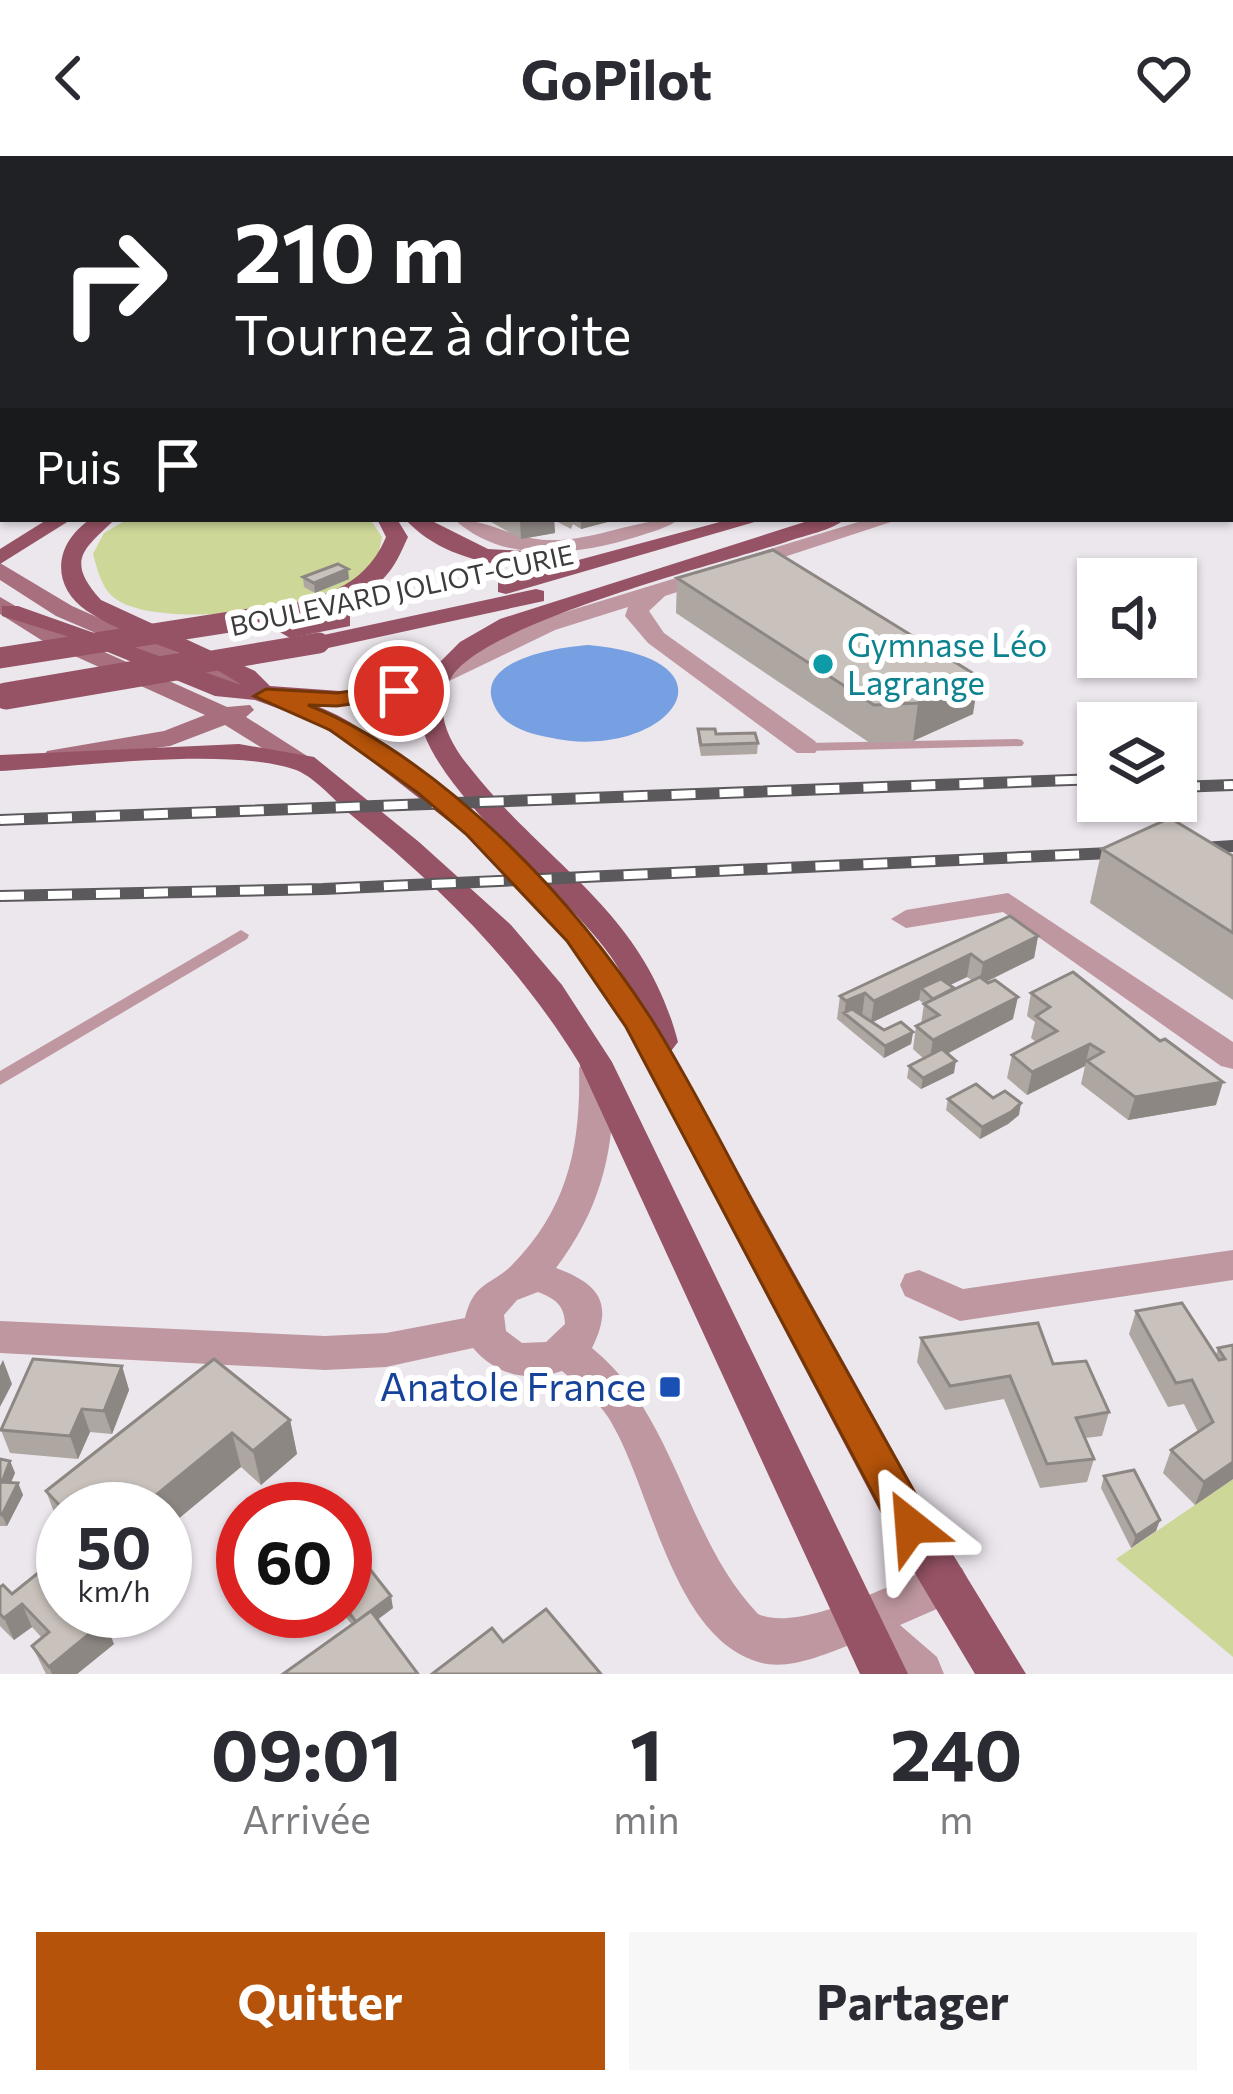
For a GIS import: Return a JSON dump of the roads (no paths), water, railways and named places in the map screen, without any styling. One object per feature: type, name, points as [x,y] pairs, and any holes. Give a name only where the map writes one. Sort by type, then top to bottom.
[{"type":"main road","points":[[0,558],[57,522]]},
{"type":"main road","points":[[101,522],[79,540],[69,559],[74,586],[93,605],[129,626],[246,676],[266,696]]},
{"type":"main road","points":[[0,658],[329,602],[374,578],[386,566],[397,537],[389,522]]},
{"type":"main road","points":[[420,522],[466,551],[520,562],[581,557],[731,522]]},
{"type":"main road","name":"BOULEVARD JOLIOT-CURIE","points":[[2,690],[502,588],[744,522]]},
{"type":"main road","name":"BOULEVARD JOLIOT-CURIE","points":[[2,690],[319,643],[640,570],[802,522]]},
{"type":"main road","points":[[5,608],[84,634],[224,691],[354,699],[399,691],[438,677],[474,642],[508,624],[827,522]]},
{"type":"main road","points":[[0,571],[64,611],[338,725],[475,828],[577,934],[640,1024],[946,1583],[1002,1674]]},
{"type":"main road","points":[[5,608],[54,638],[229,717],[305,763],[500,932],[551,992],[595,1062],[884,1674]]},
{"type":"main road","points":[[438,677],[429,706],[440,751],[604,923],[634,962],[655,1013],[672,1085]]},
{"type":"main road","points":[[10,763],[170,738],[229,717],[266,696]]},
{"type":"main road","points":[[10,763],[239,752],[305,763]]},
{"type":"street","points":[[471,522],[528,548],[572,546],[658,522]]},
{"type":"street","points":[[438,677],[548,625],[881,522]]},
{"type":"street","points":[[656,594],[638,609],[638,616],[656,638],[806,748]]},
{"type":"street","points":[[548,625],[616,625],[656,638]]},
{"type":"street","points":[[906,919],[1008,902],[1233,1058]]},
{"type":"street","points":[[522,1280],[565,1226],[593,1170],[599,1122],[595,1062]]},
{"type":"street","points":[[919,1285],[960,1305],[1233,1265]]},
{"type":"street","points":[[522,1280],[556,1281],[581,1299],[586,1327],[568,1352],[541,1362],[498,1352],[484,1330],[487,1304],[508,1285],[522,1280]]},
{"type":"street","points":[[0,1337],[325,1353],[403,1348],[484,1330]]},
{"type":"street","points":[[568,1352],[622,1403],[705,1583],[741,1631],[759,1640],[780,1642],[859,1620],[946,1583]]},
{"type":"street","points":[[859,1620],[920,1674]]},
{"type":"lane","points":[[806,748],[1017,742]]},
{"type":"lane","points":[[0,1079],[136,1003],[242,935]]},
{"type":"water","points":[[588,645],[638,654],[668,670],[678,688],[673,707],[654,724],[626,737],[589,742],[531,733],[498,712],[491,689],[507,666],[541,653]]},
{"type":"railway","points":[[0,820],[1077,780]]},
{"type":"railway","points":[[1197,786],[1233,785]]},
{"type":"railway","points":[[1187,849],[1233,846]]},
{"type":"railway","points":[[0,896],[323,889],[1133,852]]},
{"type":"place","name":"Gymnase Léo Lagrange","points":[[823,664]]},
{"type":"place","name":"Anatole France","points":[[670,1387]]}]
